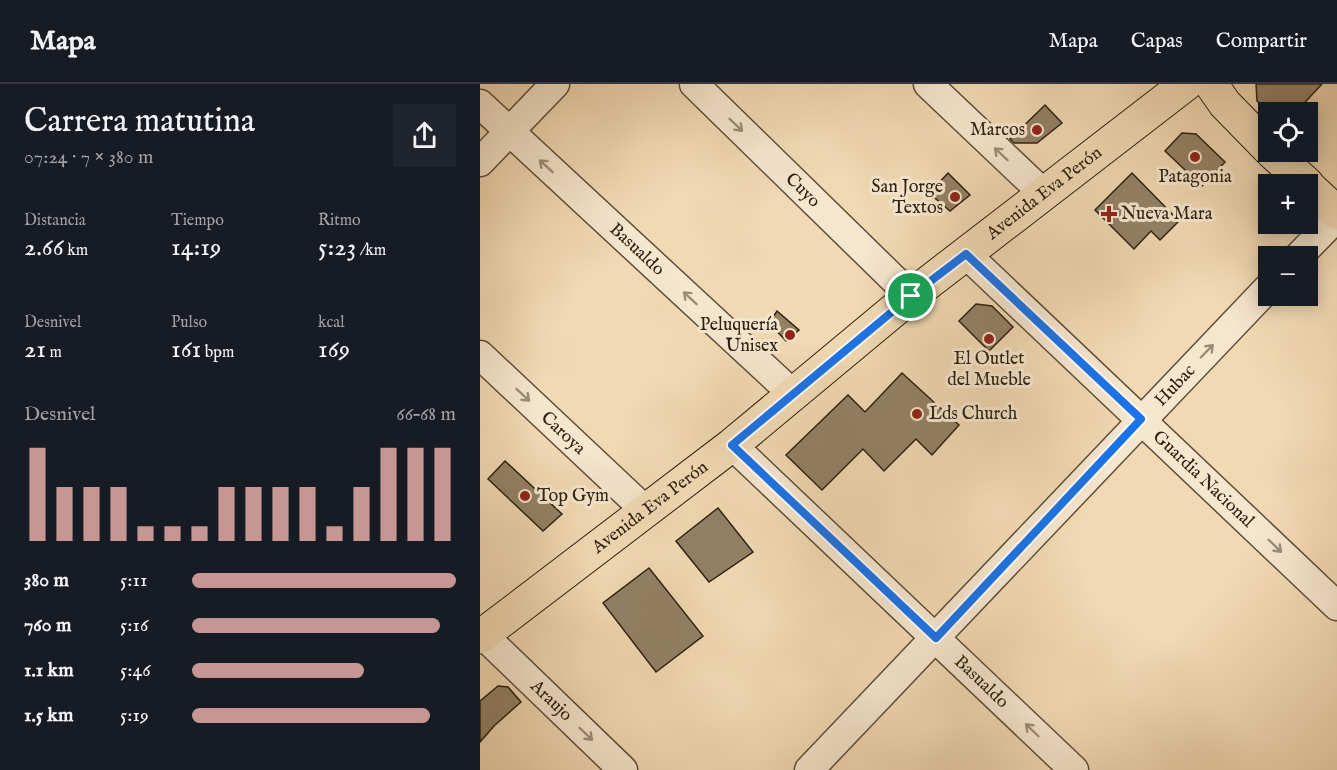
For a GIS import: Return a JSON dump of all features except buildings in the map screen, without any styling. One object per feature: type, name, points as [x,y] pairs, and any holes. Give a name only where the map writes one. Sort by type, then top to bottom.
[{"type":"main road","name":"Avenida Eva Perón","points":[[481,635],[732,445],[911,296],[1186,84]]},
{"type":"main road","points":[[1210,84],[1225,104],[1258,138]]},
{"type":"main road","points":[[1283,162],[1295,174]]},
{"type":"main road","points":[[1318,196],[1337,215]]},
{"type":"street","points":[[480,162],[555,84]]},
{"type":"street","name":"Cuyo","points":[[694,84],[911,296]]},
{"type":"street","points":[[928,84],[1044,194]]},
{"type":"street","name":"Basualdo","points":[[480,104],[794,395]]},
{"type":"street","points":[[1308,246],[1337,215]]},
{"type":"street","name":"Guardia Nacional","points":[[966,254],[1337,606]]},
{"type":"street","name":"Hubac","points":[[809,770],[1258,298]]},
{"type":"street","name":"Caroya","points":[[480,355],[646,511]]},
{"type":"street","name":"Basualdo","points":[[732,445],[1074,770]]},
{"type":"street","name":"Araujo","points":[[481,635],[623,770]]},
{"type":"place","name":"Marcos","points":[[1037,130]]},
{"type":"place","name":"Patagonia","points":[[1195,157]]},
{"type":"place","name":"San Jorge Textos","points":[[955,197]]},
{"type":"place","name":"Nueva Mara","points":[[1109,214]]},
{"type":"place","name":"Peluquería Unisex","points":[[790,335]]},
{"type":"place","name":"El Outlet del Mueble","points":[[989,339]]},
{"type":"place","name":"Lds Church","points":[[917,414]]},
{"type":"place","name":"Top Gym","points":[[525,496]]},
{"type":"route","points":[[966,254],[1141,419],[936,638],[732,445],[911,296],[966,254]]}]
